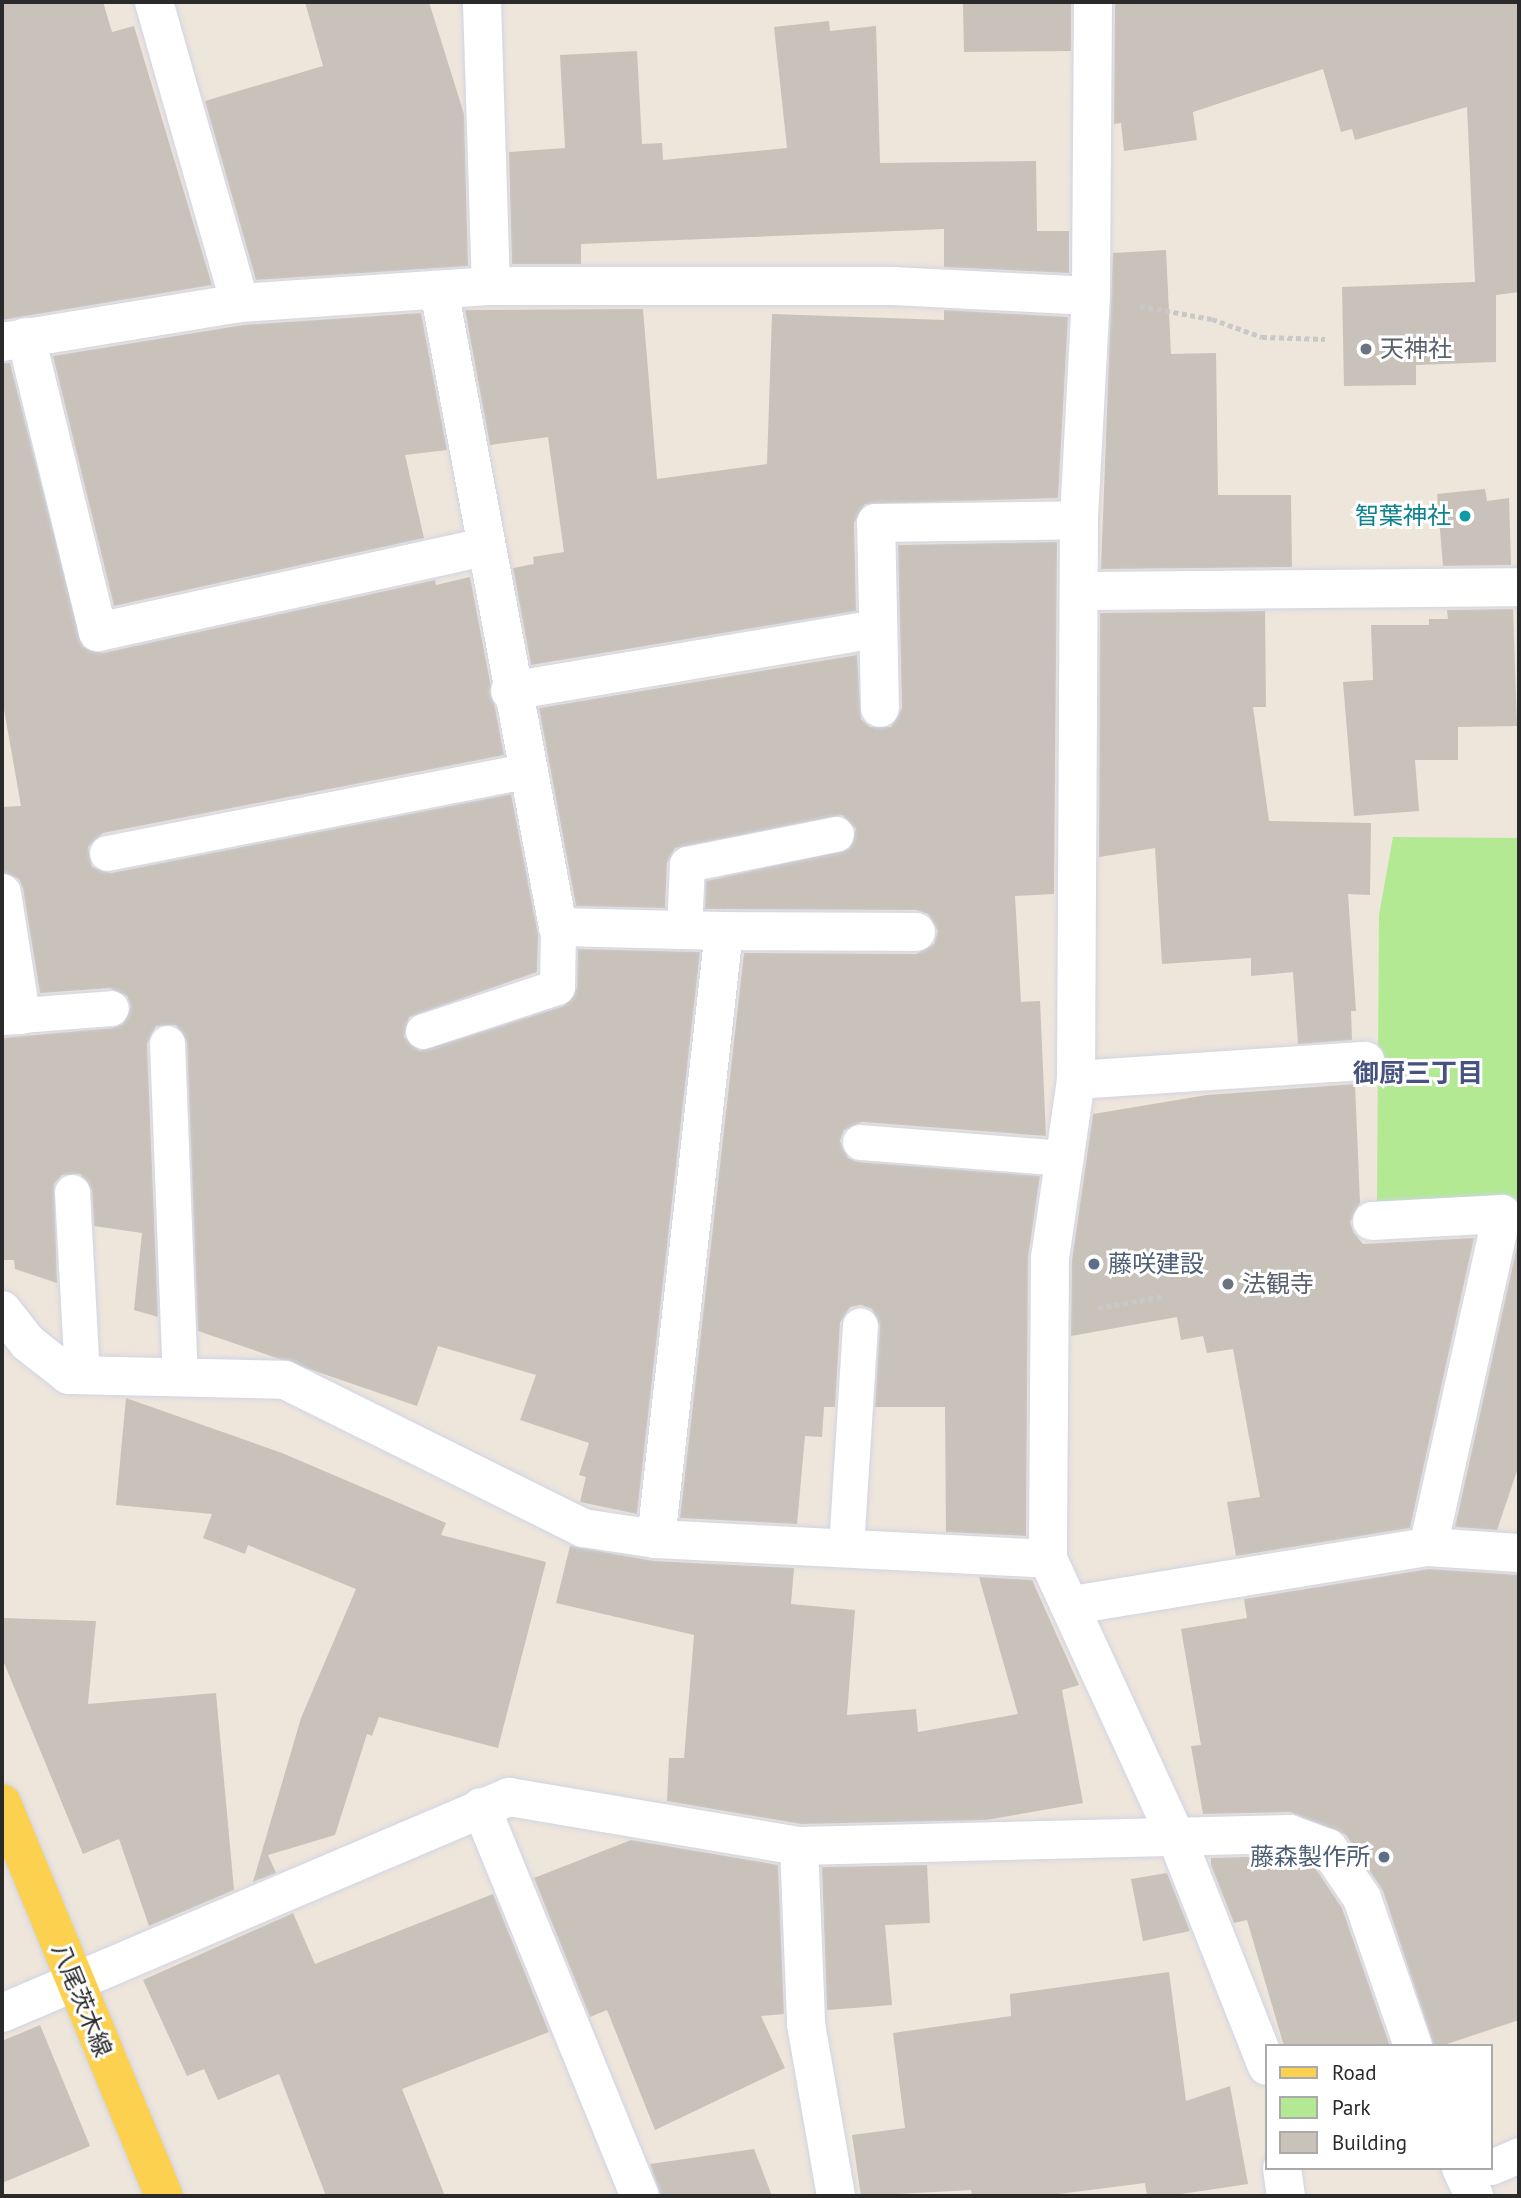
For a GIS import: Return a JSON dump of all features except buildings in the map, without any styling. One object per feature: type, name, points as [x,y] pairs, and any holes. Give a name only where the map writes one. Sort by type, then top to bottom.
[{"type":"main road","name":"八尾茨木線","points":[[2,1803],[164,2196]]},
{"type":"street","points":[[154,2],[240,303]]},
{"type":"street","points":[[482,2],[491,286]]},
{"type":"street","points":[[1093,2],[1090,301],[1079,520],[1076,1080],[1050,1258],[1048,1559],[1073,1605],[1177,1839],[1266,2063]]},
{"type":"street","points":[[483,547],[98,632],[10,335],[240,303],[491,286],[893,286],[1090,301]]},
{"type":"street","points":[[439,290],[483,547],[558,928],[916,932]]},
{"type":"street","points":[[880,708],[876,523],[1079,520]]},
{"type":"street","points":[[1079,591],[1519,587]]},
{"type":"street","points":[[510,691],[878,629]]},
{"type":"street","points":[[2,893],[11,1016]]},
{"type":"street","points":[[656,1539],[724,931]]},
{"type":"street","points":[[1076,1080],[1365,1061]]},
{"type":"street","points":[[1372,1221],[1502,1214],[1427,1547]]},
{"type":"street","points":[[2,1310],[28,1343],[69,1376],[285,1380],[583,1528],[656,1539],[1048,1559]]},
{"type":"street","points":[[1073,1605],[1427,1547],[1519,1553]]},
{"type":"street","points":[[2,2013],[509,1797],[799,1846],[1177,1839],[1290,1834],[1328,1848],[1362,1898],[1412,2044]]},
{"type":"street","points":[[481,1807],[640,2196]]},
{"type":"street","points":[[799,1846],[806,2024],[836,2196]]},
{"type":"street","points":[[1282,2170],[1286,2196]]},
{"type":"lane","points":[[107,853],[526,772]]},
{"type":"lane","points":[[684,930],[687,864],[836,834]]},
{"type":"lane","points":[[423,1031],[557,987],[558,928]]},
{"type":"lane","points":[[11,1016],[111,1008]]},
{"type":"lane","points":[[167,1044],[180,1378]]},
{"type":"lane","points":[[860,1142],[1065,1158]]},
{"type":"lane","points":[[72,1192],[82,1376]]},
{"type":"lane","points":[[846,1548],[860,1325]]},
{"type":"lane","points":[[1493,2167],[1519,2155]]},
{"type":"path","points":[[1090,301],[1160,306],[1262,337],[1325,339]]},
{"type":"path","points":[[1049,1316],[1165,1296]]},
{"type":"green space","points":[[1393,837],[1519,838],[1519,1200],[1377,1206],[1379,915]]},
{"type":"place","name":"天神社","points":[[1366,349]]},
{"type":"place","name":"智葉神社","points":[[1465,516]]},
{"type":"place","name":"藤咲建設","points":[[1094,1264]]},
{"type":"place","name":"法観寺","points":[[1228,1284]]},
{"type":"place","name":"藤森製作所","points":[[1384,1857]]},
{"type":"district","name":"御厨三丁目","points":[[1418,1073]]}]
